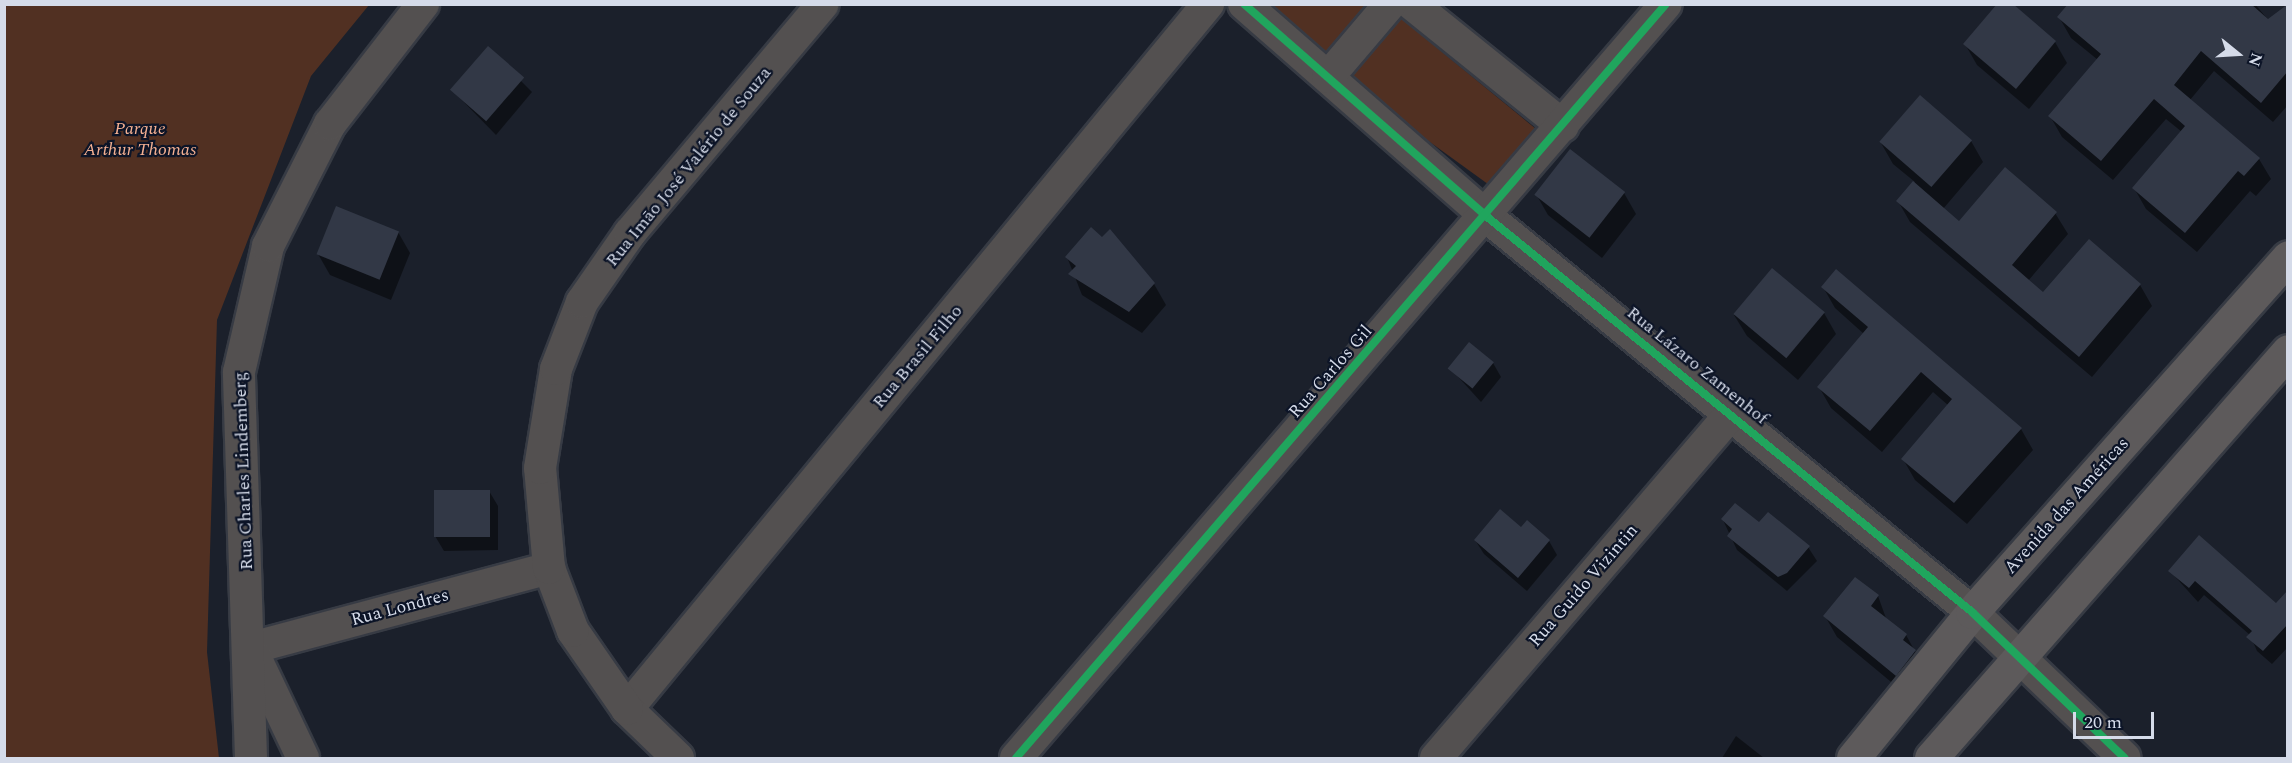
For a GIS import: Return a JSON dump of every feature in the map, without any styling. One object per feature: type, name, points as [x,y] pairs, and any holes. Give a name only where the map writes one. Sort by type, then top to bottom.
[{"type":"main road","name":"Avenida das Américas","points":[[1852,759],[1972,612],[2288,257]]},
{"type":"main road","points":[[1931,759],[2019,655],[2288,351]]},
{"type":"street","name":"Rua Charles Lindemberg","points":[[303,759],[251,648],[239,372],[268,246],[330,124],[423,4]]},
{"type":"street","name":"Rua Imão José Valério de Souza","points":[[678,759],[627,709],[573,631],[549,568],[540,468],[556,369],[582,302],[630,233],[823,4]]},
{"type":"street","name":"Rua Brasil Filho","points":[[627,709],[1208,4]]},
{"type":"street","name":"Rua Lázaro Zamenhof","points":[[1244,4],[1486,216],[1732,413],[1972,612],[2125,759]]},
{"type":"street","points":[[1329,77],[1390,4]]},
{"type":"street","points":[[1412,4],[1563,126]]},
{"type":"street","name":"Rua Carlos Gil","points":[[1016,759],[1486,216],[1666,4]]},
{"type":"street","name":"Rua Guido Vizintin","points":[[1436,759],[1732,413]]},
{"type":"street","name":"Rua Londres","points":[[251,648],[549,568]]},
{"type":"street","points":[[251,648],[251,759]]},
{"type":"green space","name":"Parque Arthur Thomas","points":[[4,5],[369,5],[311,76],[217,320],[207,652],[219,758],[5,758]]},
{"type":"green space","points":[[1260,5],[1379,5],[1331,61]]},
{"type":"green space","points":[[1397,15],[1536,129],[1492,187],[1340,77]]},
{"type":"building","points":[[1997,4],[2013,4],[2056,41],[2016,89],[1963,44]]},
{"type":"building","points":[[2068,4],[2251,4],[2268,19],[2288,4],[2288,71],[2261,103],[2201,51],[2174,85],[2260,158],[2244,176],[2238,171],[2185,233],[2132,188],[2185,126],[2154,99],[2101,161],[2048,116],[2101,54],[2057,17]]},
{"type":"building","points":[[488,46],[524,77],[486,121],[450,90]]},
{"type":"building","points":[[1920,95],[1972,140],[1931,187],[1879,142]]},
{"type":"building","points":[[1570,149],[1625,192],[1589,238],[1534,195]]},
{"type":"building","points":[[2005,167],[2057,212],[2012,265],[2043,292],[2089,239],[2141,284],[2079,357],[1896,201],[1913,181],[1959,221]]},
{"type":"building","points":[[336,206],[399,231],[380,280],[317,254]]},
{"type":"building","points":[[1091,227],[1102,237],[1110,229],[1155,283],[1129,312],[1068,274],[1076,266],[1065,257]]},
{"type":"building","points":[[1772,268],[1825,312],[1786,358],[1733,314]]},
{"type":"building","points":[[1836,269],[2022,428],[1954,503],[1901,459],[1952,399],[1921,372],[1870,431],[1817,387],[1868,327],[1821,287]]},
{"type":"building","points":[[1469,342],[1494,362],[1472,389],[1448,368]]},
{"type":"building","points":[[434,490],[490,490],[490,537],[434,537]]},
{"type":"building","points":[[1735,503],[1759,522],[1768,512],[1810,546],[1787,573],[1778,577],[1727,536],[1732,529],[1721,519]]},
{"type":"building","points":[[1500,509],[1521,527],[1527,520],[1550,540],[1518,578],[1474,540]]},
{"type":"building","points":[[2199,535],[2276,603],[2288,590],[2288,624],[2263,651],[2246,637],[2252,631],[2195,581],[2189,588],[2168,571]]},
{"type":"building","points":[[1855,577],[1879,595],[1871,606],[1907,634],[1903,640],[1916,650],[1896,676],[1823,616]]},
{"type":"cycle path","points":[[1244,4],[1486,216],[1972,612],[2125,758]]},
{"type":"cycle path","points":[[1016,758],[1666,4]]}]
